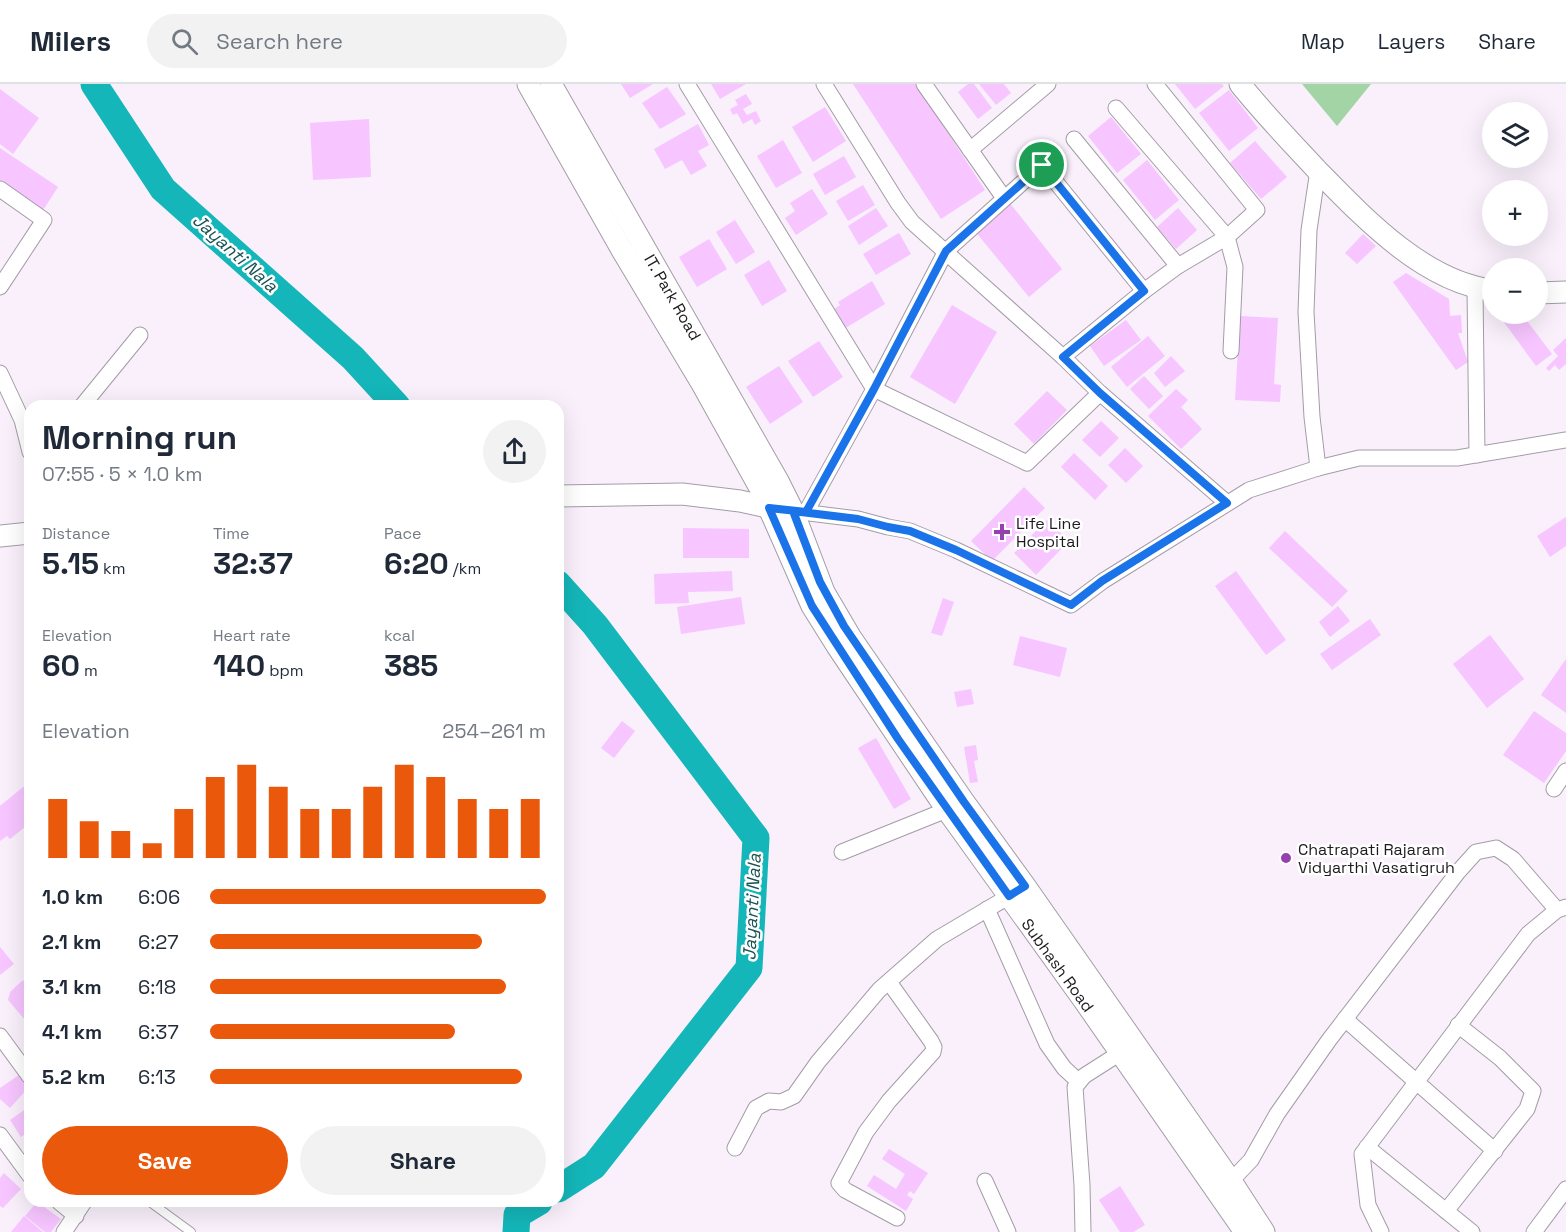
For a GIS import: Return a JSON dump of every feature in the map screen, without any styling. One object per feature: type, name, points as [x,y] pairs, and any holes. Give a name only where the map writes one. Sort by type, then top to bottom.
[{"type":"main road","name":"IT. Park Road","points":[[528,84],[622,250],[701,382],[769,508]]},
{"type":"main road","name":"IT. Park Road","points":[[551,84],[799,511]]},
{"type":"main road","points":[[1240,84],[1356,210],[1389,240],[1424,263],[1482,288]]},
{"type":"main road","points":[[1548,293],[1566,292]]},
{"type":"main road","points":[[564,496],[682,494],[799,511]]},
{"type":"main road","name":"Subhash Road","points":[[769,508],[812,606],[1017,891],[1131,1059],[1256,1230]]},
{"type":"main road","name":"Subhash Road","points":[[799,511],[820,582],[833,608],[955,806]]},
{"type":"main road","points":[[0,536],[24,534]]},
{"type":"main road","name":"Subhash Road","points":[[1131,1059],[1231,1181],[1256,1230]]},
{"type":"street","points":[[687,84],[874,389],[1027,463],[1100,393]]},
{"type":"street","points":[[824,84],[912,222],[1100,393],[1227,503]]},
{"type":"street","points":[[924,84],[1004,198]]},
{"type":"street","points":[[970,150],[1048,84]]},
{"type":"street","points":[[1063,357],[1144,291],[1178,266],[1227,237],[1257,210],[1155,84]]},
{"type":"street","points":[[1116,108],[1207,217],[1227,237],[1235,267],[1231,351]]},
{"type":"street","points":[[1074,139],[1178,266]]},
{"type":"street","points":[[1144,291],[1042,165],[946,251],[874,389],[799,511],[858,519],[910,531],[956,550],[1071,605],[1102,581],[1246,490],[1359,458],[1457,458],[1566,440]]},
{"type":"street","points":[[1318,170],[1309,230],[1306,312],[1311,373],[1310,394],[1318,468]]},
{"type":"street","points":[[0,189],[44,220],[0,287]]},
{"type":"street","points":[[1477,455],[1483,324]]},
{"type":"street","points":[[87,400],[140,336]]},
{"type":"street","points":[[0,373],[24,427]]},
{"type":"street","points":[[1554,789],[1566,771]]},
{"type":"street","points":[[842,852],[955,806]]},
{"type":"street","points":[[1231,1181],[1245,1169],[1277,1114],[1417,924],[1476,852],[1496,848],[1513,859],[1561,908],[1528,934],[1362,1154],[1368,1204],[1381,1232]]},
{"type":"street","points":[[735,1148],[756,1108],[769,1101],[781,1102],[794,1095],[852,1020],[889,982],[937,939],[1017,891]]},
{"type":"street","points":[[987,909],[1047,1044],[1064,1068],[1078,1082]]},
{"type":"street","points":[[889,982],[931,1041],[934,1047],[933,1052],[889,1101],[866,1132],[839,1183],[845,1190],[897,1218]]},
{"type":"street","points":[[1345,1019],[1495,1151]]},
{"type":"street","points":[[1446,1211],[1527,1109],[1533,1091],[1500,1058],[1458,1025]]},
{"type":"street","points":[[0,1036],[24,1069]]},
{"type":"street","points":[[1083,1232],[1075,1087],[1078,1082],[1131,1059]]},
{"type":"street","points":[[2,1145],[24,1169]]},
{"type":"street","points":[[1367,1147],[1472,1232]]},
{"type":"street","points":[[985,1181],[1008,1232]]},
{"type":"street","points":[[1534,1232],[1559,1211],[1566,1189]]},
{"type":"street","points":[[65,1207],[76,1216]]},
{"type":"street","points":[[64,1232],[81,1207]]},
{"type":"lane","points":[[157,1207],[191,1232]]},
{"type":"green space","points":[[1302,84],[1371,84],[1337,126]]},
{"type":"building","points":[[621,84],[653,84],[630,98]]},
{"type":"building","points":[[711,84],[746,84],[720,99]]},
{"type":"building","points":[[853,84],[916,84],[985,190],[941,219]]},
{"type":"building","points":[[968,84],[974,84],[992,108],[978,119],[958,92]]},
{"type":"building","points":[[979,84],[1004,84],[1011,93],[996,105]]},
{"type":"building","points":[[1175,84],[1222,84],[1224,86],[1195,109]]},
{"type":"building","points":[[667,87],[686,114],[660,129],[642,103]]},
{"type":"building","points":[[0,89],[39,118],[13,154],[0,144]]},
{"type":"building","points":[[1229,90],[1258,128],[1229,151],[1199,113]]},
{"type":"building","points":[[746,94],[752,104],[743,109],[747,115],[756,111],[761,121],[755,125],[752,119],[743,124],[737,113],[733,115],[730,109],[738,105],[735,100]]},
{"type":"building","points":[[825,107],[846,141],[813,162],[792,127]]},
{"type":"building","points":[[1111,117],[1141,154],[1117,173],[1088,136]]},
{"type":"building","points":[[369,119],[371,177],[313,180],[310,123]]},
{"type":"building","points":[[698,124],[709,145],[698,151],[707,166],[691,175],[682,160],[665,169],[654,149]]},
{"type":"building","points":[[783,140],[802,173],[776,188],[757,156]]},
{"type":"building","points":[[1255,141],[1287,177],[1261,199],[1230,163]]},
{"type":"building","points":[[0,148],[58,187],[43,210],[0,181]]},
{"type":"building","points":[[844,156],[856,177],[825,195],[813,174]]},
{"type":"building","points":[[1147,160],[1179,200],[1155,220],[1123,180]]},
{"type":"building","points":[[863,185],[875,205],[848,221],[836,201]]},
{"type":"building","points":[[812,189],[828,214],[796,235],[785,218],[795,211],[790,203]]},
{"type":"building","points":[[1009,202],[1062,269],[1029,297],[974,230]]},
{"type":"building","points":[[876,208],[888,226],[859,245],[848,226]]},
{"type":"building","points":[[1178,208],[1197,230],[1176,249],[1157,227]]},
{"type":"building","points":[[735,220],[755,252],[736,264],[716,232]]},
{"type":"building","points":[[899,233],[911,254],[876,275],[863,254]]},
{"type":"building","points":[[1363,234],[1376,246],[1357,264],[1345,253]]},
{"type":"building","points":[[709,239],[727,269],[697,287],[679,257]]},
{"type":"building","points":[[769,260],[787,291],[762,306],[744,275]]},
{"type":"building","points":[[1406,273],[1449,299],[1450,316],[1461,315],[1462,333],[1458,333],[1468,362],[1456,370],[1393,282]]},
{"type":"building","points":[[872,281],[885,304],[844,329],[833,310],[840,305],[838,302]]},
{"type":"building","points":[[952,305],[997,332],[955,404],[910,377]]},
{"type":"building","points":[[1240,316],[1278,318],[1274,384],[1281,385],[1280,402],[1235,400]]},
{"type":"building","points":[[1126,320],[1141,340],[1104,366],[1090,346]]},
{"type":"building","points":[[1505,324],[1530,324],[1552,354],[1536,366]]},
{"type":"building","points":[[1148,336],[1165,356],[1127,387],[1111,367]]},
{"type":"building","points":[[1566,338],[1566,364],[1559,370],[1555,365],[1549,371],[1546,368],[1558,356],[1553,350]]},
{"type":"building","points":[[819,341],[843,377],[813,397],[788,361]]},
{"type":"building","points":[[1171,356],[1185,371],[1165,387],[1154,373]]},
{"type":"building","points":[[779,366],[803,402],[770,424],[746,387]]},
{"type":"building","points":[[1144,376],[1163,396],[1149,409],[1130,389]]},
{"type":"building","points":[[1176,389],[1188,400],[1181,407],[1202,429],[1181,449],[1148,416]]},
{"type":"building","points":[[1047,391],[1067,410],[1034,444],[1014,424]]},
{"type":"building","points":[[1101,421],[1119,438],[1100,457],[1082,440]]},
{"type":"building","points":[[1125,448],[1143,466],[1126,483],[1108,465]]},
{"type":"building","points":[[1074,453],[1108,486],[1095,500],[1061,467]]},
{"type":"building","points":[[1024,487],[1045,508],[992,561],[971,541]]},
{"type":"building","points":[[1566,517],[1566,546],[1550,557],[1537,536]]},
{"type":"building","points":[[1047,520],[1069,541],[1036,575],[1014,553]]},
{"type":"building","points":[[683,528],[749,529],[749,558],[683,558]]},
{"type":"building","points":[[1285,531],[1348,591],[1332,607],[1269,548]]},
{"type":"building","points":[[732,571],[733,591],[688,592],[689,603],[655,604],[654,574]]},
{"type":"building","points":[[1236,571],[1286,640],[1266,655],[1215,586]]},
{"type":"building","points":[[741,597],[745,624],[681,634],[677,607]]},
{"type":"building","points":[[943,598],[954,602],[942,636],[931,633]]},
{"type":"building","points":[[1338,606],[1350,621],[1330,637],[1319,622]]},
{"type":"building","points":[[1370,619],[1381,635],[1332,670],[1320,654]]},
{"type":"building","points":[[1490,635],[1524,679],[1487,708],[1453,664]]},
{"type":"building","points":[[1020,636],[1067,648],[1060,677],[1013,665]]},
{"type":"building","points":[[1566,659],[1566,713],[1541,695]]},
{"type":"building","points":[[971,689],[974,704],[957,707],[954,692]]},
{"type":"building","points":[[1534,711],[1566,733],[1566,751],[1544,783],[1503,755]]},
{"type":"building","points":[[622,721],[635,731],[614,758],[601,748]]},
{"type":"building","points":[[876,738],[911,799],[894,809],[858,748]]},
{"type":"building","points":[[976,745],[978,760],[974,761],[978,782],[970,783],[964,747]]},
{"type":"building","points":[[24,786],[24,828],[10,839],[7,836],[0,841],[0,806]]},
{"type":"building","points":[[0,947],[14,964],[0,975]]},
{"type":"building","points":[[23,980],[24,1019],[8,1000],[10,992]]},
{"type":"building","points":[[19,1075],[24,1082],[24,1092],[10,1108],[0,1099],[0,1088]]},
{"type":"building","points":[[24,1110],[24,1135],[21,1137],[10,1120]]},
{"type":"building","points":[[889,1149],[928,1173],[914,1194],[910,1191],[907,1195],[913,1199],[906,1211],[867,1186],[874,1175],[896,1189],[905,1174],[882,1159]]},
{"type":"building","points":[[4,1173],[21,1189],[3,1208],[0,1206],[0,1178]]},
{"type":"building","points":[[1120,1186],[1145,1225],[1133,1232],[1120,1232],[1099,1200]]},
{"type":"building","points":[[33,1207],[44,1207],[61,1219],[51,1232],[45,1232],[25,1216]]},
{"type":"building","points":[[24,1216],[43,1232],[11,1232]]},
{"type":"waterway","name":"Jayanti Nala","points":[[94,84],[163,189],[353,358],[392,400]]},
{"type":"waterway","name":"Jayanti Nala","points":[[564,591],[595,625],[756,838],[749,968],[594,1166],[564,1185]]},
{"type":"waterway","name":"Jayanti Nala","points":[[516,1232],[517,1215],[531,1207]]},
{"type":"place","name":"Life Line Hospital","points":[[1002,532]]},
{"type":"place","name":"Chatrapati Rajaram Vidyarthi Vasatigruh","points":[[1286,858]]},
{"type":"route","points":[[1042,165],[1144,291],[1063,357],[1100,393],[1227,503],[1102,581],[1071,605],[956,550],[910,531],[858,519],[793,511],[824,592],[851,638],[924,746],[1025,886],[1009,896],[898,739],[812,606],[769,508],[806,512],[946,251],[1042,165]]}]
